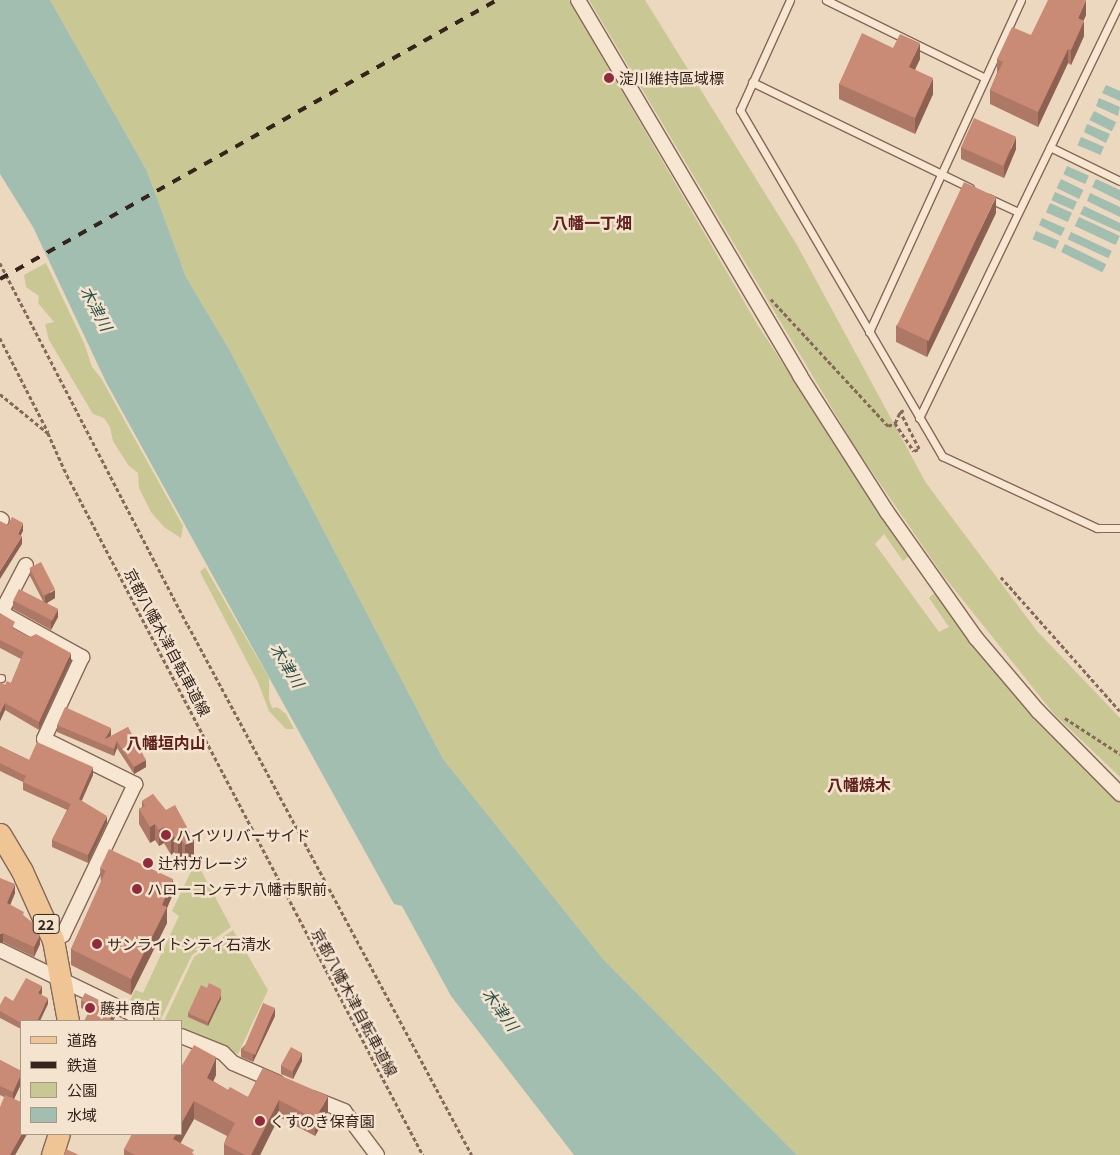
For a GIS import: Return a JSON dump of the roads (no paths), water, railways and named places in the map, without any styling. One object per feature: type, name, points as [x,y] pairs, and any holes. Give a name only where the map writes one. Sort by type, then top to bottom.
[{"type":"main road","name":"22","points":[[0,834],[22,871],[53,940],[62,978],[68,1020]]},
{"type":"main road","points":[[52,1155],[59,1135]]},
{"type":"street","points":[[578,0],[800,376],[887,512],[976,638],[1038,711],[1120,794]]},
{"type":"street","points":[[26,565],[1,612],[82,657],[44,739],[135,784],[63,934],[53,940]]},
{"type":"street","points":[[0,951],[62,978],[145,1020]]},
{"type":"street","points":[[182,1036],[223,1053],[233,1063],[344,1111],[376,1155]]},
{"type":"lane","points":[[790,0],[740,110],[942,456],[1097,528],[1120,528]]},
{"type":"lane","points":[[826,0],[985,78]]},
{"type":"lane","points":[[869,332],[1021,0]]},
{"type":"lane","points":[[919,418],[1120,2]]},
{"type":"lane","points":[[752,82],[975,191]]},
{"type":"lane","points":[[1050,147],[1120,181]]},
{"type":"lane","points":[[984,196],[1018,212]]},
{"type":"water","name":"木津川","points":[[0,0],[50,0],[147,171],[186,277],[229,349],[443,759],[603,959],[797,1155],[574,1155],[451,996],[402,906],[394,904],[106,382],[33,227],[0,174]]},
{"type":"water","points":[[1106,85],[1120,91],[1120,101],[1102,93]]},
{"type":"water","points":[[1099,98],[1120,107],[1118,116],[1096,106]]},
{"type":"water","points":[[1094,111],[1116,122],[1112,131],[1089,120]]},
{"type":"water","points":[[1087,124],[1110,134],[1106,143],[1084,132]]},
{"type":"water","points":[[1081,137],[1104,147],[1100,155],[1077,145]]},
{"type":"water","points":[[1067,166],[1089,176],[1085,184],[1063,174]]},
{"type":"water","points":[[1061,179],[1083,190],[1079,199],[1057,188]]},
{"type":"water","points":[[1096,179],[1120,190],[1120,201],[1092,187]]},
{"type":"water","points":[[1055,192],[1077,202],[1073,210],[1051,200]]},
{"type":"water","points":[[1090,193],[1120,207],[1120,217],[1087,201]]},
{"type":"water","points":[[1050,203],[1072,213],[1068,222],[1046,212]]},
{"type":"water","points":[[1084,206],[1120,223],[1120,232],[1080,214]]},
{"type":"water","points":[[1079,217],[1120,236],[1116,245],[1075,226]]},
{"type":"water","points":[[1042,218],[1065,228],[1061,236],[1039,225]]},
{"type":"water","points":[[1036,231],[1059,241],[1055,249],[1032,239]]},
{"type":"water","points":[[1071,232],[1112,251],[1108,258],[1068,239]]},
{"type":"water","points":[[1065,244],[1106,264],[1102,272],[1061,252]]},
{"type":"railway","points":[[0,279],[497,0]]},
{"type":"place","name":"淀川維持區域標","points":[[609,78]]},
{"type":"place","name":"ハイツリバーサイド","points":[[166,835]]},
{"type":"place","name":"辻村ガレージ","points":[[148,863]]},
{"type":"place","name":"ハローコンテナ八幡市駅前","points":[[137,889]]},
{"type":"place","name":"サンライトシティ石清水","points":[[97,944]]},
{"type":"place","name":"藤井商店","points":[[90,1008]]},
{"type":"place","name":"くすのき保育園","points":[[260,1121]]},
{"type":"district","name":"八幡一丁畑","points":[[592,222]]},
{"type":"district","name":"八幡垣内山","points":[[166,742]]},
{"type":"district","name":"八幡焼木","points":[[859,784]]}]
